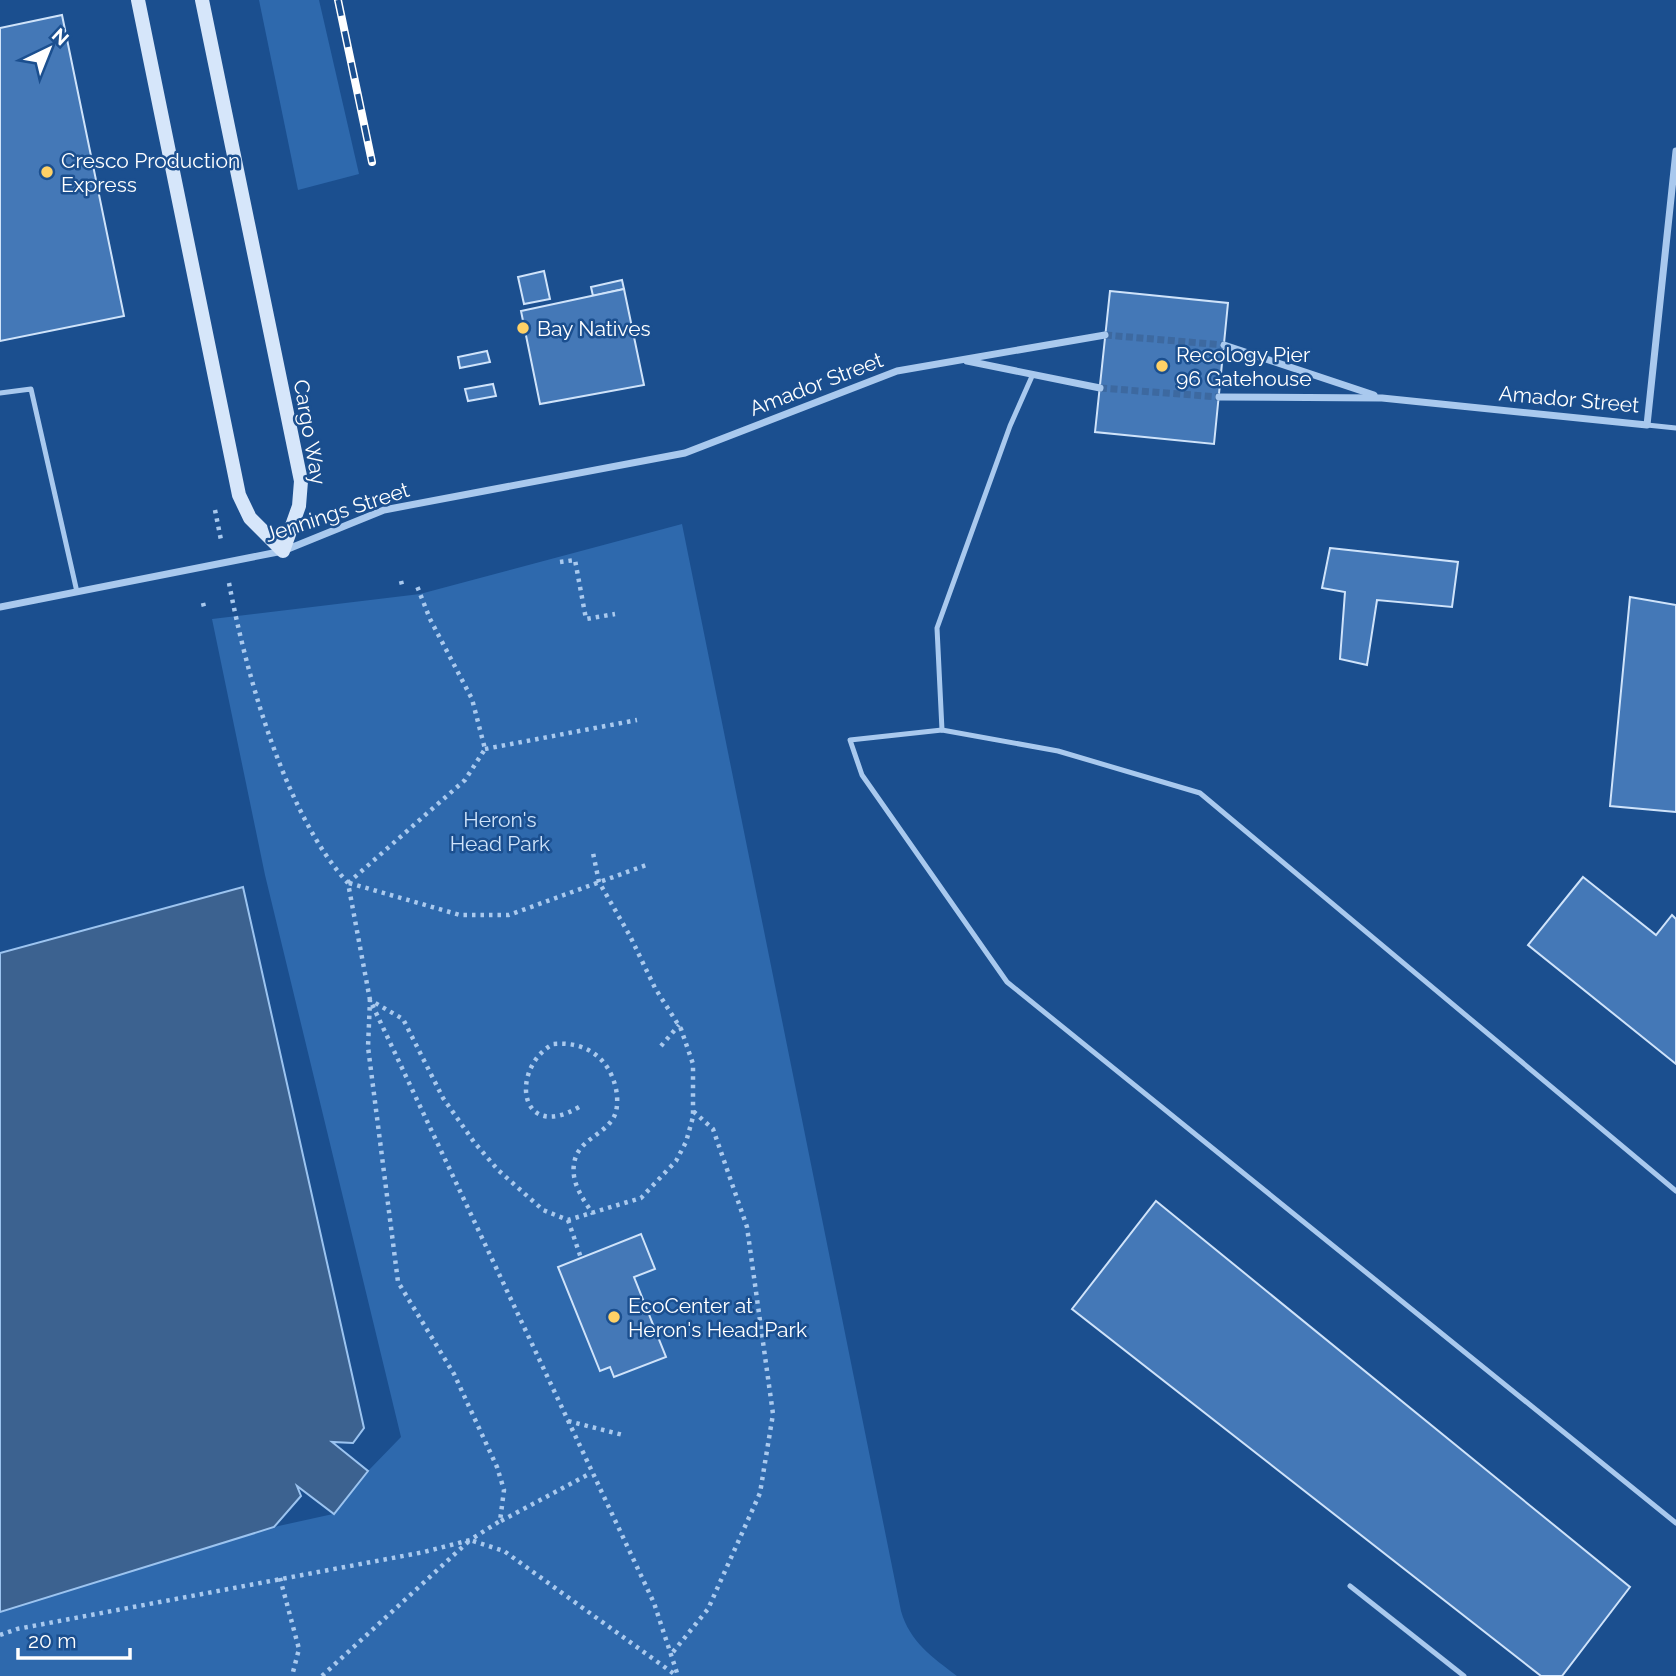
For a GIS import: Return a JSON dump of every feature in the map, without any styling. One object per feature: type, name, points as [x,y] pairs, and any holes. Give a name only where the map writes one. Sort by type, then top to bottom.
[{"type":"main road","points":[[138,0],[239,495],[250,518],[283,551]]},
{"type":"main road","name":"Cargo Way","points":[[202,0],[301,481],[299,506],[283,551]]},
{"type":"street","name":"Amador Street","points":[[1219,397],[1382,398],[1647,425],[1676,151]]},
{"type":"street","name":"Amador Street","points":[[685,453],[897,371],[1105,335]]},
{"type":"street","name":"Amador Street","points":[[1224,345],[1382,398]]},
{"type":"street","name":"Amador Street","points":[[962,360],[1100,388]]},
{"type":"street","name":"Jennings Street","points":[[0,607],[283,551],[384,510],[685,453]]},
{"type":"lane","points":[[942,730],[937,628],[1010,426],[1033,374]]},
{"type":"lane","points":[[0,393],[30,390],[77,592]]},
{"type":"lane","points":[[1647,425],[1676,428]]},
{"type":"lane","points":[[1676,1191],[1200,793],[1058,751],[942,730],[850,740],[862,775],[1007,982],[1676,1523]]},
{"type":"lane","points":[[1350,1586],[1464,1676]]},
{"type":"path","points":[[560,562],[575,560],[586,619],[615,614]]},
{"type":"path","points":[[226,562],[243,651],[274,750],[300,809],[336,870],[348,883],[460,915],[509,915],[649,864]]},
{"type":"path","points":[[401,581],[403,589]]},
{"type":"path","points":[[417,586],[430,619],[472,699],[485,749]]},
{"type":"path","points":[[203,603],[205,611]]},
{"type":"path","points":[[348,883],[465,780],[485,749],[637,720]]},
{"type":"path","points":[[370,1000],[403,1018],[443,1098],[498,1170],[543,1210],[568,1220],[631,1203],[656,1185],[677,1161],[686,1142],[693,1111],[693,1064],[679,1025],[649,977],[630,936],[599,882],[593,853]]},
{"type":"path","points":[[348,883],[370,1000],[368,1047],[398,1282],[454,1374],[496,1467],[504,1490],[500,1521]]},
{"type":"path","points":[[370,1000],[654,1603],[673,1653],[678,1676]]},
{"type":"path","points":[[661,1046],[679,1025]]},
{"type":"path","points":[[579,1107],[566,1114],[547,1117],[537,1113],[527,1102],[526,1086],[534,1064],[553,1044],[575,1045],[598,1055],[615,1082],[616,1111],[611,1121],[587,1140],[574,1162],[579,1191],[593,1214]]},
{"type":"path","points":[[673,1653],[708,1609],[760,1493],[773,1415],[747,1227],[713,1129],[693,1111]]},
{"type":"path","points":[[568,1220],[581,1258]]},
{"type":"path","points":[[567,1421],[623,1435]]},
{"type":"path","points":[[322,1676],[470,1540],[591,1473]]},
{"type":"path","points":[[0,1635],[30,1626],[424,1552],[470,1540],[504,1551],[678,1676]]},
{"type":"path","points":[[280,1578],[299,1649],[292,1676]]},
{"type":"green space","points":[[259,0],[319,0],[359,174],[298,190]]},
{"type":"green space","name":"Heron's Head Park","points":[[682,524],[901,1611],[916,1640],[957,1676],[0,1676],[0,1612],[274,1527],[333,1514],[368,1471],[401,1437],[265,875],[212,619],[420,594]]},
{"type":"shaded area","points":[[243,887],[364,1428],[353,1443],[332,1442],[368,1471],[334,1514],[297,1486],[301,1496],[274,1527],[0,1612],[0,953]]},
{"type":"building","name":"Cresco Production Express","points":[[62,15],[124,316],[0,341],[0,28]]},
{"type":"building","points":[[544,271],[550,299],[524,304],[518,277]]},
{"type":"building","points":[[622,280],[624,289],[593,296],[591,287]]},
{"type":"building","points":[[624,289],[644,385],[540,404],[521,311]]},
{"type":"building","name":"Recology Pier 96 Gatehouse","points":[[1110,291],[1228,303],[1214,444],[1095,432]]},
{"type":"building","points":[[487,351],[490,362],[460,368],[458,357]]},
{"type":"building","points":[[493,384],[496,396],[468,401],[465,389]]},
{"type":"building","points":[[1330,548],[1458,562],[1452,607],[1377,600],[1367,665],[1340,659],[1345,592],[1322,588]]},
{"type":"building","points":[[1630,597],[1676,605],[1676,812],[1610,806]]},
{"type":"building","points":[[1583,877],[1656,935],[1672,915],[1676,919],[1676,1064],[1528,945]]},
{"type":"building","points":[[1156,1201],[1630,1587],[1562,1676],[1541,1676],[1072,1309]]},
{"type":"building","name":"EcoCenter at Heron's Head Park","points":[[641,1234],[655,1269],[634,1277],[666,1357],[614,1377],[610,1367],[600,1371],[558,1267]]},
{"type":"tunnel","points":[[1105,335],[1224,345]]},
{"type":"tunnel","points":[[1100,388],[1219,397]]},
{"type":"railway","points":[[338,0],[372,162]]},
{"type":"place","name":"Cresco Production Express","points":[[47,172]]},
{"type":"place","name":"Bay Natives","points":[[523,328]]},
{"type":"place","name":"Recology Pier 96 Gatehouse","points":[[1162,366]]},
{"type":"place","name":"EcoCenter at Heron's Head Park","points":[[614,1317]]}]
